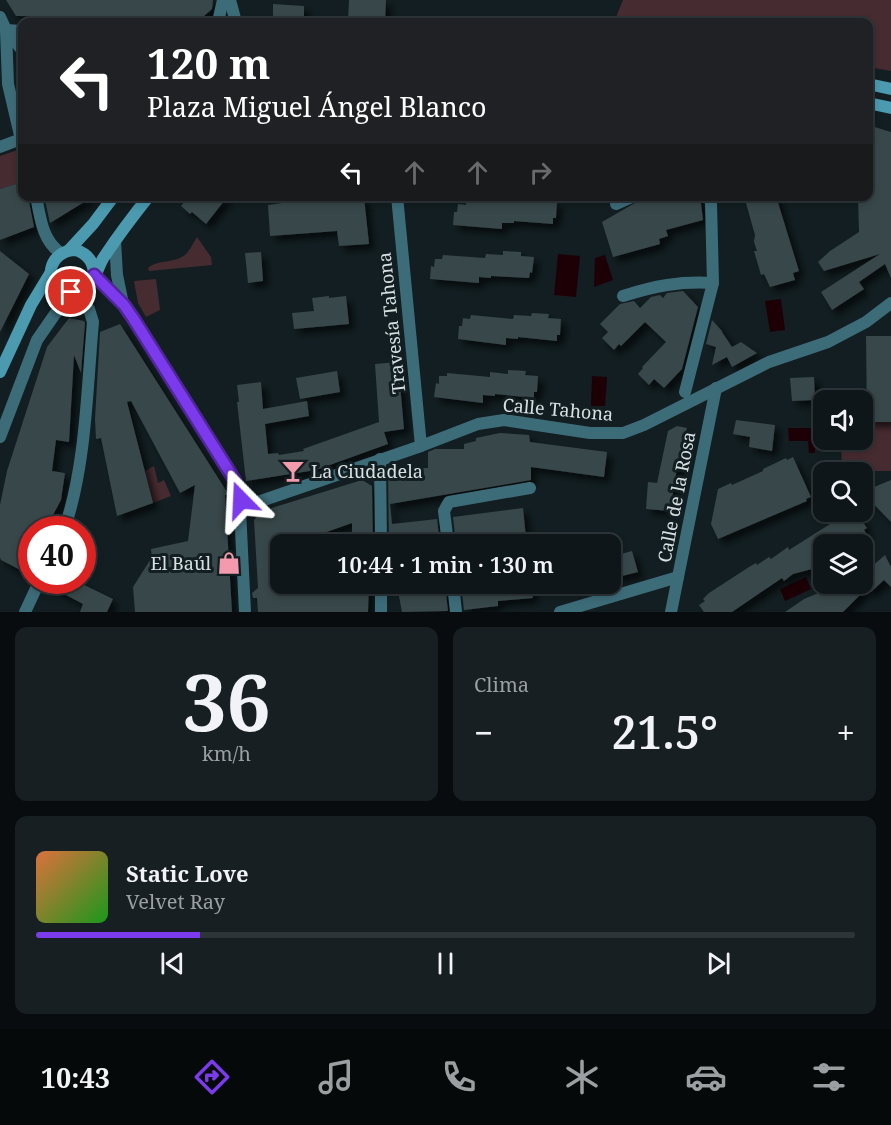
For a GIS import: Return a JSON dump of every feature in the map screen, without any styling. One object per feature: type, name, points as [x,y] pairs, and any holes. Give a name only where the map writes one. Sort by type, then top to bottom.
[{"type":"main road","points":[[873,85],[891,88]]},
{"type":"main road","points":[[873,104],[891,108]]},
{"type":"main road","points":[[0,372],[31,305],[51,272],[53,262],[93,224],[110,201]]},
{"type":"main road","points":[[51,272],[60,288],[75,292],[86,288],[115,241],[145,201]]},
{"type":"main road","points":[[65,251],[76,250],[86,254],[92,263],[94,275]]},
{"type":"street","points":[[219,18],[223,0]]},
{"type":"street","points":[[230,0],[235,18]]},
{"type":"street","points":[[0,17],[6,30],[18,45]]},
{"type":"street","points":[[6,30],[18,31]]},
{"type":"street","points":[[6,30],[8,84],[18,125]]},
{"type":"street","points":[[0,147],[18,143]]},
{"type":"street","points":[[37,201],[44,232],[52,244],[65,251]]},
{"type":"street","name":"Travesía Tahona","points":[[397,201],[421,446]]},
{"type":"street","points":[[616,204],[623,201]]},
{"type":"street","points":[[686,392],[712,283],[710,201]]},
{"type":"street","points":[[115,241],[117,275],[124,305]]},
{"type":"street","points":[[94,275],[124,305],[239,489],[245,612]]},
{"type":"street","points":[[622,296],[657,285],[689,281],[712,283]]},
{"type":"street","points":[[0,437],[37,340],[75,292],[89,309],[93,322],[82,450],[69,516]]},
{"type":"street","name":"Calle Tahona","points":[[241,500],[258,502],[478,424],[504,420],[590,433],[623,433],[644,425],[769,362],[828,342],[866,322],[891,303]]},
{"type":"street","name":"Calle de la Rosa","points":[[671,612],[717,388]]},
{"type":"street","points":[[381,459],[381,534]]},
{"type":"street","points":[[447,534],[444,511],[449,502],[530,488]]},
{"type":"street","points":[[560,612],[678,577]]},
{"type":"street","points":[[24,612],[33,594]]},
{"type":"street","points":[[381,594],[381,612]]},
{"type":"street","points":[[454,594],[456,612]]},
{"type":"shaded area","points":[[623,0],[891,0],[891,71],[873,68],[873,18],[616,18]]},
{"type":"shaded area","points":[[18,150],[18,183],[0,189],[0,156]]},
{"type":"shaded area","points":[[197,237],[211,257],[212,265],[149,271],[148,268],[152,265],[182,257]]},
{"type":"shaded area","points":[[558,254],[580,256],[576,297],[554,295]]},
{"type":"shaded area","points":[[605,255],[613,280],[594,287],[595,258]]},
{"type":"shaded area","points":[[156,279],[160,310],[146,317],[138,303],[134,281]]},
{"type":"shaded area","points":[[781,299],[785,330],[770,332],[765,301]]},
{"type":"shaded area","points":[[592,376],[607,377],[605,406],[591,406]]},
{"type":"shaded area","points":[[873,422],[891,422],[891,471],[873,471],[873,462],[842,462],[841,450],[873,450]]},
{"type":"shaded area","points":[[788,428],[813,428],[815,453],[809,453],[808,441],[789,441]]},
{"type":"shaded area","points":[[154,466],[158,483],[164,480],[171,496],[153,503],[145,471]]},
{"type":"shaded area","points":[[806,577],[811,589],[785,601],[780,589]]},
{"type":"building","points":[[6,0],[213,0],[212,9],[202,18],[16,16]]},
{"type":"building","points":[[349,0],[386,0],[385,18],[348,18]]},
{"type":"building","points":[[273,4],[304,6],[304,18],[273,17]]},
{"type":"building","points":[[873,127],[891,132],[891,278],[885,264],[859,282],[864,289],[832,310],[821,292],[880,254],[824,271],[818,262],[859,232],[858,201],[873,201]]},
{"type":"building","points":[[18,183],[18,201],[29,201],[34,227],[0,240],[0,189]]},
{"type":"building","points":[[45,201],[86,201],[50,223]]},
{"type":"building","points":[[185,201],[224,201],[206,224],[181,206]]},
{"type":"building","points":[[364,201],[369,244],[339,246],[337,231],[270,236],[268,205],[282,202]]},
{"type":"building","points":[[466,201],[509,203],[509,201],[557,202],[556,218],[553,218],[553,224],[514,221],[514,223],[502,223],[502,229],[453,225],[454,212],[457,212],[458,204],[466,205]]},
{"type":"building","points":[[638,201],[701,201],[703,220],[666,230],[668,236],[659,239],[660,244],[613,257],[602,222]]},
{"type":"building","points":[[745,201],[778,201],[799,271],[793,273],[795,280],[770,287],[764,274],[761,275],[754,251],[757,251],[754,242],[755,235]]},
{"type":"building","points":[[0,251],[29,274],[0,332]]},
{"type":"building","points":[[503,251],[521,252],[521,256],[534,257],[529,278],[479,277],[479,283],[430,279],[431,266],[434,267],[435,259],[442,259],[443,255],[485,258],[486,254],[503,255]]},
{"type":"building","points":[[261,252],[263,281],[248,283],[245,253]]},
{"type":"building","points":[[683,291],[698,307],[682,369],[664,388],[654,379],[649,385],[638,374],[666,342],[645,322],[614,350],[602,338],[608,332],[600,324],[620,304],[634,301],[640,308],[651,297],[660,295],[663,298],[667,293]]},
{"type":"building","points":[[329,296],[329,298],[346,296],[349,324],[294,329],[292,313],[314,311],[312,298]]},
{"type":"building","points":[[532,313],[549,314],[548,318],[561,319],[560,335],[557,335],[557,341],[518,337],[518,339],[506,338],[506,345],[458,339],[459,326],[462,326],[463,318],[470,319],[471,315],[513,319],[514,315],[531,316]]},
{"type":"building","points":[[69,318],[84,321],[81,373],[74,355],[69,442],[56,440],[52,471],[65,473],[61,500],[52,516],[18,516],[18,569],[1,560],[0,557],[0,505],[7,471],[47,347]]},
{"type":"building","points":[[712,320],[732,347],[741,342],[757,353],[732,367],[727,357],[712,365],[716,347],[706,344]]},
{"type":"building","points":[[120,324],[229,495],[225,495],[232,612],[135,612],[133,587],[152,557],[151,549],[188,541],[195,485],[180,493],[131,401],[127,402],[153,503],[117,516],[101,438],[96,439],[95,419],[100,332]]},
{"type":"building","points":[[866,336],[891,336],[891,422],[873,422],[873,390],[867,390]]},
{"type":"building","points":[[398,362],[404,429],[384,432],[388,444],[316,470],[246,481],[237,385],[261,382],[263,409],[307,401],[309,416],[265,424],[268,454],[278,453],[279,455],[304,451],[303,449],[379,422],[375,364]]},
{"type":"building","points":[[508,370],[526,371],[525,375],[538,376],[537,392],[534,392],[534,398],[483,395],[483,403],[434,397],[436,383],[439,384],[439,376],[447,376],[447,373],[490,377],[490,372],[508,374]]},
{"type":"building","points":[[337,371],[340,392],[300,399],[296,378]]},
{"type":"building","points":[[814,377],[813,400],[792,401],[790,378]]},
{"type":"building","points":[[736,420],[775,425],[772,451],[749,447],[750,437],[733,434]]},
{"type":"building","points":[[677,426],[687,428],[685,435],[689,436],[682,469],[677,468],[670,511],[646,509],[648,482],[657,483],[668,431]]},
{"type":"building","points":[[500,433],[529,435],[530,442],[607,452],[604,477],[531,467],[531,480],[390,504],[392,524],[437,519],[439,534],[389,534],[388,474],[414,474],[414,468],[428,468],[428,452],[435,449],[464,449],[464,444],[476,441],[476,438]]},
{"type":"building","points":[[793,457],[811,497],[806,499],[807,501],[718,539],[711,524],[718,489],[763,471],[786,458],[787,460]]},
{"type":"building","points":[[362,480],[372,486],[373,534],[352,534],[352,523],[321,534],[270,534],[270,594],[369,594],[368,612],[258,612],[257,598],[253,598],[252,593],[258,588],[254,520],[262,511]]},
{"type":"building","points":[[891,480],[891,522],[873,503],[873,487]]},
{"type":"building","points":[[523,508],[526,534],[455,534],[453,517]]},
{"type":"building","points":[[833,522],[862,522],[867,528],[864,530],[864,534],[814,534]]},
{"type":"building","points":[[813,535],[813,568],[793,574],[784,581],[782,578],[732,612],[704,612],[699,605],[705,601],[703,599],[709,593],[749,567],[769,557],[771,559],[788,547],[789,550]]},
{"type":"building","points":[[632,551],[638,572],[621,576],[621,554]]},
{"type":"building","points":[[885,555],[891,567],[891,587],[884,580],[873,590],[873,565]]},
{"type":"building","points":[[96,591],[113,599],[107,612],[80,612],[83,604],[64,594],[96,594]]},
{"type":"building","points":[[399,594],[446,594],[448,611],[402,612]]},
{"type":"building","points":[[462,594],[532,594],[533,598],[498,601],[498,606],[464,610]]},
{"type":"building","points":[[816,594],[861,594],[843,612],[785,612]]},
{"type":"place","name":"La Ciudadela","points":[[293,471]]},
{"type":"place","name":"El Baúl","points":[[229,563]]},
{"type":"route","points":[[71,292],[86,288],[94,275],[124,305],[234,479],[241,500]]}]
